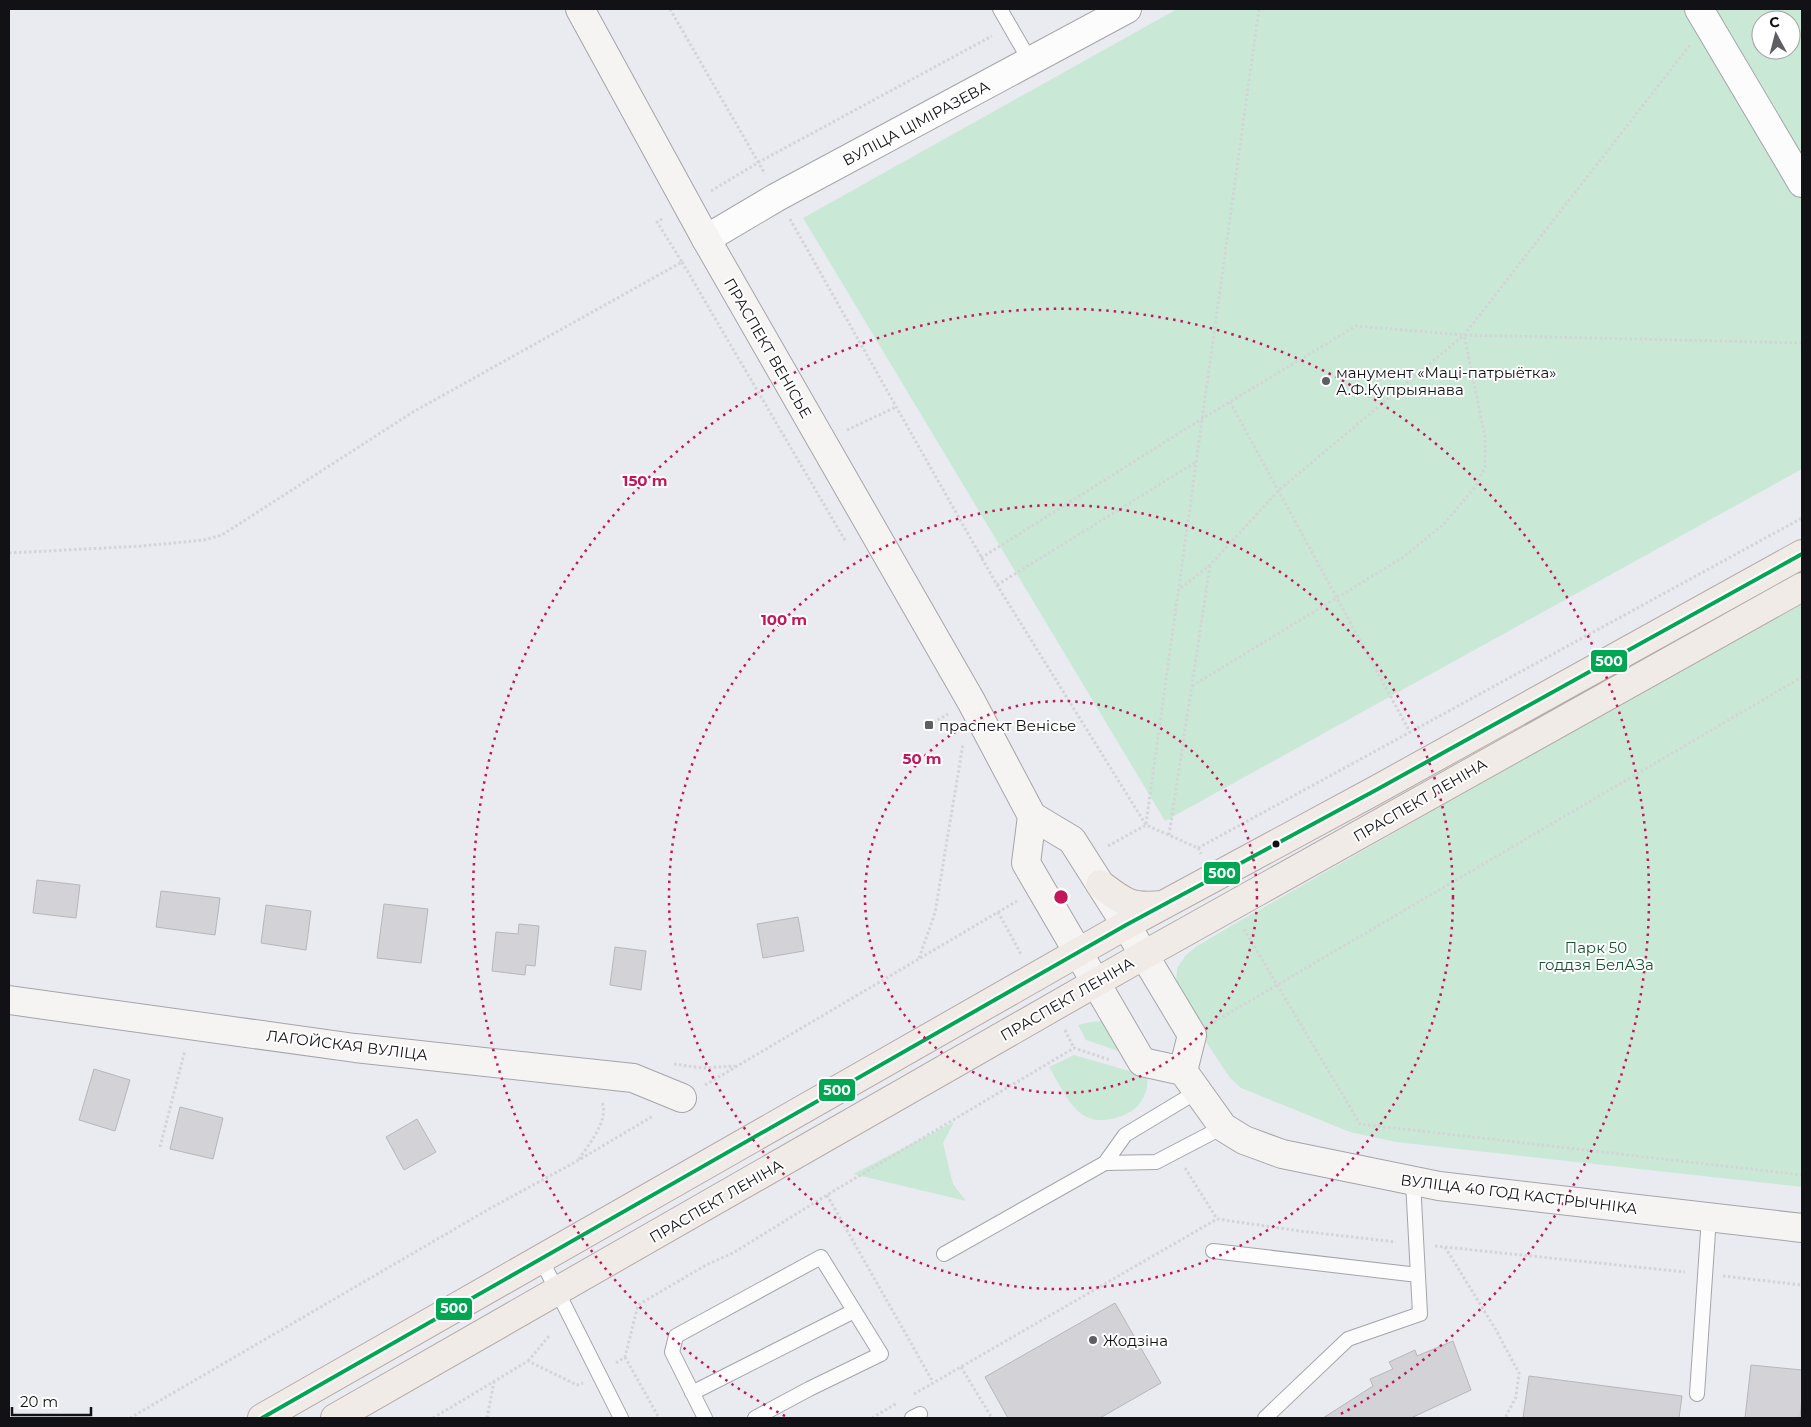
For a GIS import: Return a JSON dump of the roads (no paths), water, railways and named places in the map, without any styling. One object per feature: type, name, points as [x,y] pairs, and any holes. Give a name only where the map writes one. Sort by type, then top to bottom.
[{"type":"main road","name":"ПРАСПЕКТ ВЕНІСЬЕ","points":[[580,9],[706,239],[971,701],[1032,816]]},
{"type":"main road","name":"ПРАСПЕКТ ЛЕНІНА","points":[[262,1418],[1126,925],[1376,790],[1802,554]]},
{"type":"main road","name":"ПРАСПЕКТ ЛЕНІНА","points":[[335,1418],[1144,955],[1802,586]]},
{"type":"main road","points":[[1032,816],[1072,840],[1192,1034],[1190,1081],[1142,1062],[1026,863],[1032,816]]},
{"type":"main road","points":[[1100,884],[1121,900],[1132,905],[1164,905]]},
{"type":"main road","name":"ЛАГОЙСКАЯ ВУЛІЦА","points":[[9,1000],[355,1048],[633,1078],[682,1098]]},
{"type":"main road","name":"ВУЛІЦА 40 ГОД КАСТРЫЧНІКА","points":[[1190,1081],[1223,1127],[1244,1140],[1282,1154],[1439,1186],[1802,1228]]},
{"type":"street","name":"ВУЛІЦА ЦІМІРАЗЕВА","points":[[706,239],[777,197],[1128,9]]},
{"type":"street","points":[[1703,16],[1802,183]]},
{"type":"lane","points":[[1000,9],[1030,61]]},
{"type":"lane","points":[[944,1254],[1105,1163],[1126,1135],[1190,1081]]},
{"type":"lane","points":[[1105,1163],[1156,1162],[1223,1127]]},
{"type":"lane","points":[[1265,1418],[1348,1339],[1420,1314],[1412,1181]]},
{"type":"lane","points":[[1697,1394],[1708,1217]]},
{"type":"lane","points":[[1213,1251],[1418,1275]]},
{"type":"lane","points":[[705,1418],[672,1352],[676,1336],[821,1257],[881,1354],[808,1389],[755,1418]]},
{"type":"lane","points":[[541,1259],[621,1418]]},
{"type":"lane","points":[[692,1393],[854,1311]]},
{"type":"place","name":"манумент «Маці-патрыётка» А.Ф.Купрыянава","points":[[1326,381]]},
{"type":"place","name":"праспект Венісье","points":[[929,725]]},
{"type":"place","name":"Жодзіна","points":[[1093,1340]]},
{"type":"park label","name":"Парк 50 годдзя БелАЗа","points":[[1596,956]]}]
